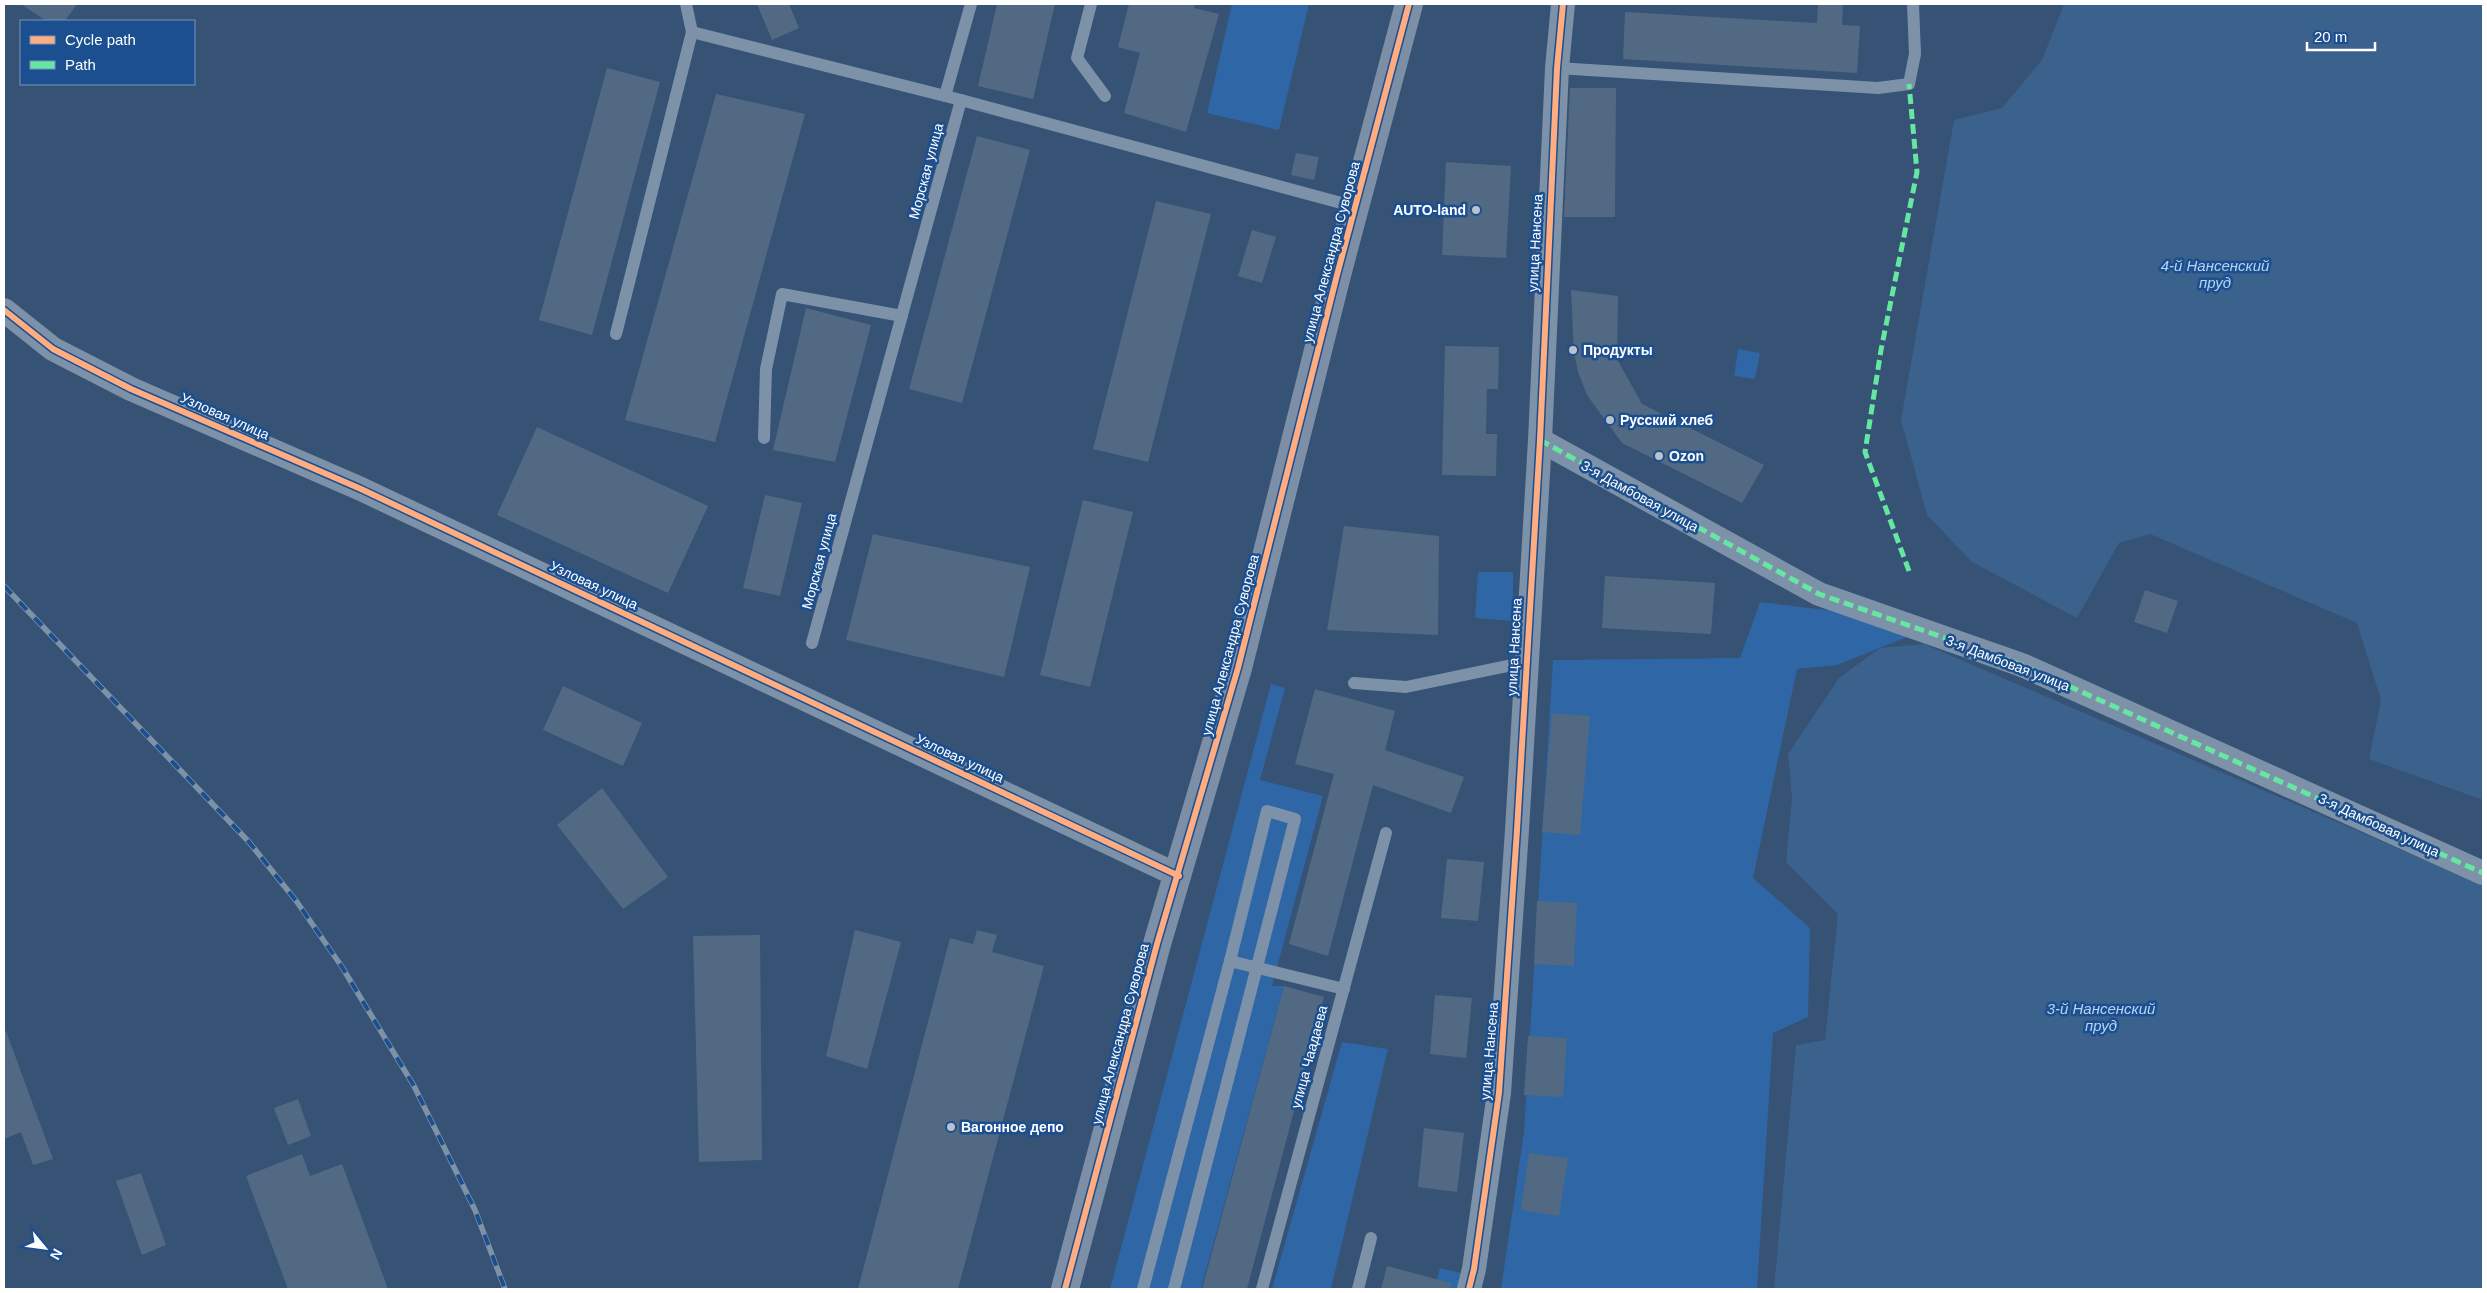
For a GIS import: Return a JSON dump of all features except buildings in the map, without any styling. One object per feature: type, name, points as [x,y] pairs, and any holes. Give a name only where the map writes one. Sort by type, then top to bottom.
[{"type":"main road","name":"улица Александра Суворова","points":[[1066,1289],[1157,944],[1179,876],[1238,668],[1409,4]]},
{"type":"street","name":"улица Нансена","points":[[1468,1289],[1474,1269],[1499,1093],[1540,440],[1557,68],[1562,4]]},
{"type":"street","name":"Узловая улица","points":[[4,310],[53,349],[131,389],[361,489],[1179,876]]},
{"type":"street","name":"3-я Дамбовая улица","points":[[1540,440],[1818,594],[2022,665],[2483,873]]},
{"type":"lane","points":[[616,334],[692,32],[686,4]]},
{"type":"lane","points":[[945,96],[971,4]]},
{"type":"lane","points":[[1091,4],[1077,58],[1105,96]]},
{"type":"lane","points":[[1557,68],[1878,88],[1909,84],[1915,54],[1913,4]]},
{"type":"lane","points":[[692,32],[961,100],[1356,207]]},
{"type":"lane","name":"Морская улица","points":[[812,643],[961,100]]},
{"type":"lane","points":[[764,438],[766,369],[782,294],[902,316]]},
{"type":"lane","points":[[1354,683],[1406,687],[1526,662]]},
{"type":"lane","points":[[1143,1289],[1230,961],[1267,811],[1295,819],[1174,1289]]},
{"type":"lane","name":"улица Чаадаева","points":[[1262,1289],[1386,833]]},
{"type":"lane","points":[[1230,961],[1344,989]]},
{"type":"lane","points":[[1358,1289],[1371,1238]]},
{"type":"shaded area","points":[[1232,4],[1309,4],[1279,130],[1207,113]]},
{"type":"shaded area","points":[[1738,349],[1760,353],[1755,379],[1734,376]]},
{"type":"shaded area","points":[[1478,572],[1513,572],[1513,621],[1475,618]]},
{"type":"shaded area","points":[[1760,602],[1878,616],[1927,629],[1837,665],[1797,669],[1753,878],[1810,928],[1808,1017],[1773,1033],[1757,1289],[1501,1289],[1524,1132],[1553,660],[1740,658]]},
{"type":"shaded area","points":[[1271,684],[1285,688],[1260,780],[1323,796],[1272,986],[1284,986],[1201,1289],[1110,1289]]},
{"type":"shaded area","points":[[1342,1042],[1388,1049],[1331,1289],[1272,1289]]},
{"type":"shaded area","points":[[1440,1268],[1465,1274],[1461,1289],[1434,1289]]},
{"type":"water","name":"4-й Нансенский пруд","points":[[2064,4],[2483,4],[2483,800],[2369,759],[2381,700],[2357,623],[2150,534],[2119,543],[2077,618],[1972,562],[1927,515],[1901,420],[1954,120],[2002,108],[2042,60]]},
{"type":"water","name":"3-й Нансенский пруд","points":[[1924,644],[2483,885],[2483,1289],[1774,1289],[1796,1045],[1825,1040],[1838,914],[1786,862],[1792,797],[1788,754],[1839,678],[1880,648]]},
{"type":"railway","points":[[4,586],[249,842],[297,902],[342,967],[414,1086],[475,1210],[505,1289]]},
{"type":"marked path","points":[[1909,84],[1917,172],[1881,350],[1865,452],[1909,571]]},
{"type":"marked path","points":[[1540,440],[1819,594],[2022,665],[2483,873]]},
{"type":"cycle path","points":[[1065,1289],[1157,944],[1238,668],[1337,275],[1409,4]]},
{"type":"cycle path","points":[[1469,1289],[1474,1269],[1499,1093],[1540,440],[1557,68],[1563,4]]},
{"type":"cycle path","points":[[4,310],[53,349],[131,389],[361,489],[1179,876]]},
{"type":"place","name":"AUTO-land","points":[[1476,210]]},
{"type":"place","name":"Продукты","points":[[1573,350]]},
{"type":"place","name":"Русский хлеб","points":[[1610,420]]},
{"type":"place","name":"Ozon","points":[[1659,456]]},
{"type":"place","name":"Вагонное депо","points":[[951,1127]]}]
